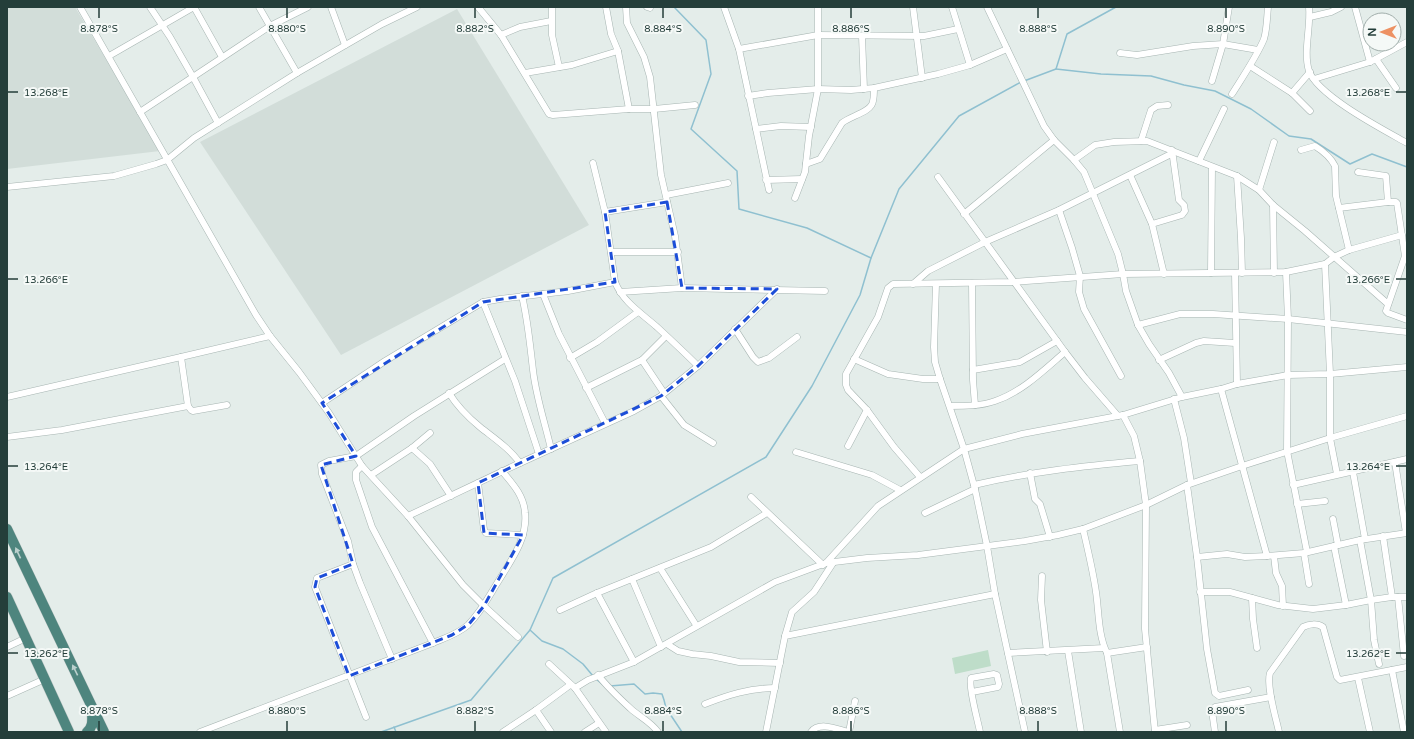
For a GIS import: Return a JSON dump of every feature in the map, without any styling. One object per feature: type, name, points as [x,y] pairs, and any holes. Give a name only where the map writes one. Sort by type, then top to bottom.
[{"type":"highway","points":[[7,530],[104,732]]},
{"type":"highway","points":[[7,599],[69,732]]},
{"type":"highway","points":[[87,732],[93,722],[92,705]]},
{"type":"highway","points":[[64,721],[78,732]]},
{"type":"street","points":[[80,7],[256,315],[270,336],[339,427],[362,466],[408,516],[456,576],[484,606],[518,637]]},
{"type":"street","points":[[150,7],[193,77],[218,123]]},
{"type":"street","points":[[109,56],[194,7],[222,57]]},
{"type":"street","points":[[259,7],[297,73]]},
{"type":"street","points":[[140,112],[270,26],[308,7]]},
{"type":"street","points":[[331,7],[345,45]]},
{"type":"street","points":[[7,187],[114,176],[167,160],[188,142],[297,73],[414,7]]},
{"type":"street","points":[[478,7],[501,35],[548,114],[553,115],[629,108],[654,109],[695,105]]},
{"type":"street","points":[[552,7],[551,21],[553,43],[559,67]]},
{"type":"street","points":[[606,7],[611,34],[618,51],[629,108]]},
{"type":"street","points":[[626,7],[628,23],[639,44],[648,67],[653,91],[662,175],[678,252],[682,288]]},
{"type":"street","points":[[724,7],[739,48],[769,190]]},
{"type":"street","points":[[795,198],[806,164],[818,89],[818,7]]},
{"type":"street","points":[[913,7],[922,78]]},
{"type":"street","points":[[952,7],[970,65]]},
{"type":"street","points":[[987,7],[1044,126],[1054,140],[1084,172],[1118,254],[1126,291],[1138,325],[1159,360],[1169,373],[1182,397]]},
{"type":"street","points":[[1212,81],[1223,44],[1229,7]]},
{"type":"street","points":[[1232,94],[1250,66],[1264,39],[1268,7]]},
{"type":"street","points":[[1309,7],[1310,17],[1308,55],[1310,72],[1314,78],[1323,90],[1337,100],[1372,123],[1407,143]]},
{"type":"street","points":[[1310,17],[1331,12],[1341,7]]},
{"type":"street","points":[[1355,7],[1373,60],[1396,88]]},
{"type":"street","points":[[501,35],[520,27],[551,21]]},
{"type":"street","points":[[739,48],[818,35],[916,36],[958,29]]},
{"type":"street","points":[[862,36],[864,89]]},
{"type":"street","points":[[1120,53],[1136,55],[1193,46],[1223,44],[1258,50]]},
{"type":"street","points":[[1314,78],[1373,60],[1406,45]]},
{"type":"street","points":[[748,96],[818,89],[851,90],[874,88],[922,78],[970,65],[1007,49]]},
{"type":"street","points":[[525,73],[578,63],[618,51]]},
{"type":"street","points":[[1250,66],[1292,93],[1310,111]]},
{"type":"street","points":[[1292,93],[1310,72]]},
{"type":"street","points":[[806,164],[820,160],[842,123],[846,119],[866,110],[872,105],[874,88]]},
{"type":"street","points":[[1142,141],[1151,110],[1157,106],[1168,105]]},
{"type":"street","points":[[1199,161],[1224,109]]},
{"type":"street","points":[[756,129],[781,126],[811,127]]},
{"type":"street","points":[[964,214],[1054,140]]},
{"type":"street","points":[[1074,160],[1095,145],[1114,142],[1147,141],[1237,176],[1259,190],[1273,205],[1388,304]]},
{"type":"street","points":[[1259,190],[1274,142]]},
{"type":"street","points":[[1301,150],[1315,146],[1322,150],[1334,163],[1336,196],[1349,250]]},
{"type":"street","points":[[913,284],[928,271],[985,242],[1093,194],[1172,152]]},
{"type":"street","points":[[1152,224],[1182,215],[1185,211],[1184,205],[1179,200],[1172,152]]},
{"type":"street","points":[[593,164],[605,212],[615,282],[620,292],[638,312],[698,366]]},
{"type":"street","points":[[1211,273],[1212,167]]},
{"type":"street","points":[[1358,172],[1386,176],[1388,202]]},
{"type":"street","points":[[1130,175],[1152,224],[1164,274]]},
{"type":"street","points":[[1237,176],[1241,238],[1235,316],[1237,384]]},
{"type":"street","points":[[938,177],[1065,352],[1085,378],[1120,416],[1134,436],[1140,461],[1146,505],[1145,629],[1155,731],[1187,725]]},
{"type":"street","points":[[766,180],[802,179]]},
{"type":"street","points":[[605,212],[728,183]]},
{"type":"street","points":[[1339,208],[1388,202],[1397,203],[1405,256],[1388,304],[1387,312],[1407,320]]},
{"type":"street","points":[[1273,205],[1274,273]]},
{"type":"street","points":[[1059,210],[1080,276],[1079,292],[1084,309],[1121,376]]},
{"type":"street","points":[[920,477],[894,447],[867,410],[848,390],[846,385],[846,374],[878,317],[888,288],[893,284],[1013,282],[1123,274],[1286,272],[1326,264],[1334,257],[1349,250],[1402,235]]},
{"type":"street","points":[[611,252],[678,252]]},
{"type":"street","points":[[1326,264],[1330,374],[1330,438],[1337,474]]},
{"type":"street","points":[[1286,272],[1288,319],[1287,451],[1305,552],[1309,584]]},
{"type":"street","points":[[322,403],[385,361],[483,302],[568,291],[615,282]]},
{"type":"street","points":[[972,283],[975,405]]},
{"type":"street","points":[[936,284],[935,362],[964,449],[974,487],[1024,732]]},
{"type":"street","points":[[620,292],[682,288],[825,291]]},
{"type":"street","points":[[408,516],[478,482],[634,411],[663,395],[698,366],[777,289]]},
{"type":"street","points":[[543,294],[551,317],[570,358],[605,423]]},
{"type":"street","points":[[522,296],[530,336],[533,370],[551,449]]},
{"type":"street","points":[[483,302],[515,381],[539,454]]},
{"type":"street","points":[[570,358],[597,342],[638,312]]},
{"type":"street","points":[[1138,325],[1170,316],[1213,314],[1288,319],[1407,332]]},
{"type":"street","points":[[735,329],[753,357],[758,362],[769,358],[797,337]]},
{"type":"street","points":[[7,397],[270,336]]},
{"type":"street","points":[[586,388],[642,360],[666,336]]},
{"type":"street","points":[[973,370],[1020,362],[1057,341]]},
{"type":"street","points":[[1159,360],[1196,343],[1204,341],[1235,343]]},
{"type":"street","points":[[950,406],[975,405],[995,401],[1015,392],[1065,352]]},
{"type":"street","points":[[181,357],[188,406],[191,410],[193,411],[227,405]]},
{"type":"street","points":[[392,659],[360,583],[353,564],[348,541],[322,474],[320,465],[329,461],[356,456],[449,393],[505,359]]},
{"type":"street","points":[[854,359],[888,374],[923,379],[940,378]]},
{"type":"street","points":[[642,360],[663,395],[684,425],[693,429],[713,443]]},
{"type":"street","points":[[766,732],[785,636],[792,612],[814,592],[825,576],[827,564],[876,508],[900,490],[964,449],[1022,434],[1120,416],[1174,399],[1237,384],[1288,375],[1330,374],[1407,367]]},
{"type":"street","points":[[1221,389],[1267,556]]},
{"type":"street","points":[[449,393],[480,427],[512,453],[520,463]]},
{"type":"street","points":[[1174,399],[1184,438],[1200,592],[1215,693],[1219,696],[1248,690]]},
{"type":"street","points":[[7,437],[82,426],[188,406]]},
{"type":"street","points":[[848,446],[867,410]]},
{"type":"street","points":[[503,732],[572,686],[634,662],[696,625],[774,582],[827,564],[867,558],[901,557],[987,546],[1050,537],[1083,529],[1146,505],[1189,484],[1287,451],[1407,416]]},
{"type":"street","points":[[371,475],[412,448],[430,433]]},
{"type":"street","points":[[412,448],[430,464],[451,496]]},
{"type":"street","points":[[796,452],[832,464],[867,473],[900,490]]},
{"type":"street","points":[[1293,485],[1407,459]]},
{"type":"street","points":[[925,514],[974,487],[1030,473],[1140,461]]},
{"type":"street","points":[[1197,557],[1227,554],[1245,557],[1274,556],[1305,552],[1362,539],[1406,533],[1395,462]]},
{"type":"street","points":[[362,466],[356,472],[356,480],[370,522],[433,643]]},
{"type":"street","points":[[200,732],[433,643],[464,628],[484,606],[514,557],[526,525],[525,512],[520,493],[502,471]]},
{"type":"street","points":[[1353,472],[1379,664]]},
{"type":"street","points":[[1030,473],[1035,499],[1040,504],[1050,537]]},
{"type":"street","points":[[478,482],[484,530],[486,533],[523,535]]},
{"type":"street","points":[[751,497],[767,514],[827,564]]},
{"type":"street","points":[[1297,504],[1325,501]]},
{"type":"street","points":[[560,610],[716,544],[767,514]]},
{"type":"street","points":[[1333,518],[1346,605]]},
{"type":"street","points":[[1083,529],[1094,582],[1101,632],[1106,650],[1120,732]]},
{"type":"street","points":[[1383,536],[1395,597],[1404,656]]},
{"type":"street","points":[[1274,556],[1276,572],[1282,586],[1283,606]]},
{"type":"street","points":[[353,564],[317,578],[315,587],[366,717]]},
{"type":"street","points":[[660,568],[696,625]]},
{"type":"street","points":[[1042,576],[1042,606],[1047,652]]},
{"type":"street","points":[[632,579],[664,645],[678,651],[738,662],[780,662]]},
{"type":"street","points":[[1200,592],[1226,592],[1283,606],[1313,609],[1371,600],[1407,597]]},
{"type":"street","points":[[596,594],[634,662]]},
{"type":"street","points":[[785,636],[995,594]]},
{"type":"street","points":[[1252,598],[1253,619],[1258,648]]},
{"type":"street","points":[[1279,732],[1271,697],[1270,673],[1306,625],[1316,624],[1323,627],[1337,677],[1340,680],[1358,678],[1407,667]]},
{"type":"street","points":[[7,647],[26,638]]},
{"type":"street","points":[[1008,653],[1106,650],[1147,647]]},
{"type":"street","points":[[1068,651],[1081,732]]},
{"type":"street","points":[[549,664],[572,686],[606,732]]},
{"type":"street","points":[[1392,670],[1404,732]]},
{"type":"street","points":[[972,692],[998,687],[999,684],[997,675],[994,674],[971,678],[970,681],[972,692],[980,732]]},
{"type":"street","points":[[598,675],[614,694],[658,732]]},
{"type":"street","points":[[1358,678],[1370,732]]},
{"type":"street","points":[[7,696],[45,679]]},
{"type":"street","points":[[706,704],[746,690],[775,688]]},
{"type":"street","points":[[1215,732],[1212,711],[1215,707],[1271,697]]},
{"type":"street","points":[[811,732],[815,727],[821,726],[848,732],[855,701]]},
{"type":"street","points":[[536,710],[551,732]]},
{"type":"street","points":[[585,732],[599,722]]},
{"type":"highlighted area","points":[[667,202],[682,288],[777,289],[698,366],[661,396],[478,483],[484,533],[523,535],[484,606],[469,624],[452,635],[349,676],[315,587],[317,578],[353,564],[321,465],[356,456],[322,403],[483,302],[615,282],[605,212]]},
{"type":"shaded area","points":[[7,7],[75,7],[160,151],[7,169]]},
{"type":"shaded area","points":[[457,9],[589,225],[341,355],[200,142]]},
{"type":"green space","points":[[988,650],[991,666],[955,674],[952,658]]},
{"type":"waterway","points":[[674,7],[706,40],[711,74],[691,129],[737,171],[739,209],[807,228],[871,258],[899,189],[959,116],[1021,82]]},
{"type":"waterway","points":[[1024,81],[1056,69],[1067,34],[1116,7]]},
{"type":"waterway","points":[[1056,69],[1101,74],[1151,76],[1184,85],[1215,91],[1251,109],[1289,136],[1311,139],[1350,164],[1372,154],[1407,167]]},
{"type":"waterway","points":[[381,732],[471,700],[530,630],[553,578],[766,457],[812,386],[860,295],[871,258]]},
{"type":"waterway","points":[[530,630],[542,641],[563,649],[583,664],[593,676]]},
{"type":"waterway","points":[[596,679],[602,684]]},
{"type":"waterway","points":[[610,686],[634,684],[645,694],[662,694],[666,708],[682,732]]},
{"type":"waterway","points":[[394,727],[396,732]]}]
